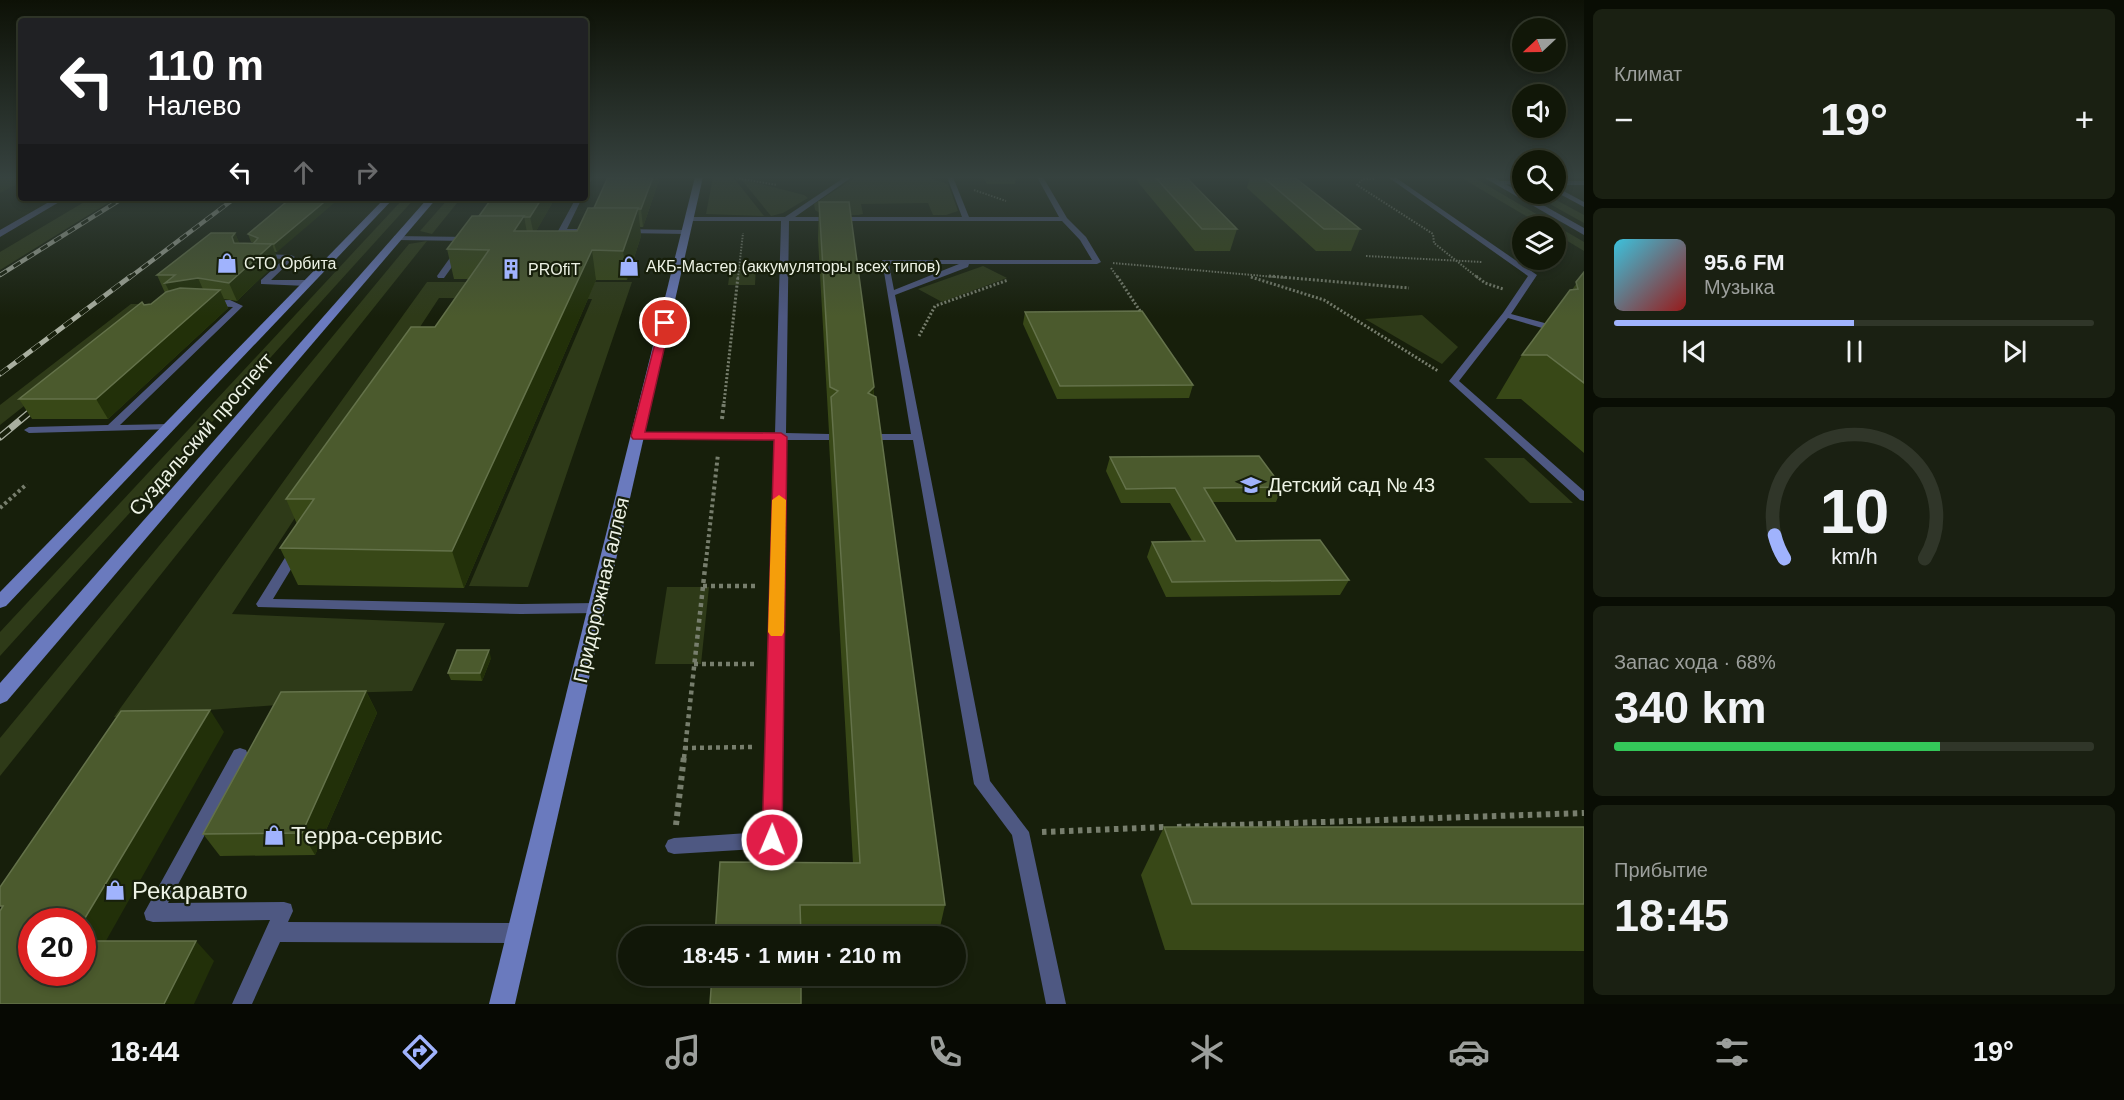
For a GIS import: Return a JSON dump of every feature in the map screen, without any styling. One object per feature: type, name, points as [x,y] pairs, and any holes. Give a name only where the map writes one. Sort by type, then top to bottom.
[{"type":"main road","name":"Суздальский проспект","points":[[0,602],[365,224]]},
{"type":"main road","name":"Суздальский проспект","points":[[0,696],[410,224]]},
{"type":"main road","name":"Придорожная аллея","points":[[502,1004],[688,224]]},
{"type":"street","points":[[0,234],[17,224]]},
{"type":"street","points":[[1570,224],[1584,232]]},
{"type":"lane","points":[[558,240],[566,224]]},
{"type":"lane","points":[[674,846],[772,840],[785,224]]},
{"type":"lane","points":[[1056,1004],[1020,832],[982,784],[885,262],[1097,262],[1083,239],[1069,224]]},
{"type":"lane","points":[[1459,224],[1512,260]]},
{"type":"lane","points":[[441,276],[474,231]]},
{"type":"lane","points":[[562,231],[597,231]]},
{"type":"lane","points":[[619,231],[686,232]]},
{"type":"lane","points":[[397,238],[479,239]]},
{"type":"lane","points":[[256,256],[291,257],[264,282],[307,283]]},
{"type":"lane","points":[[891,294],[972,262]]},
{"type":"lane","points":[[1526,270],[1533,275],[1506,315],[1454,381],[1584,497]]},
{"type":"lane","points":[[111,428],[239,306],[230,303],[199,303]]},
{"type":"lane","points":[[1506,315],[1549,327]]},
{"type":"lane","points":[[29,430],[170,427]]},
{"type":"lane","points":[[638,436],[829,437]]},
{"type":"lane","points":[[872,437],[918,438]]},
{"type":"lane","points":[[296,551],[263,604],[521,609],[597,608]]},
{"type":"lane","points":[[240,755],[153,913],[284,911],[242,1004]]},
{"type":"lane","points":[[274,932],[519,933]]},
{"type":"path","points":[[674,846],[745,224]]},
{"type":"path","points":[[1419,224],[1433,234],[1434,243],[1485,283],[1520,294]]},
{"type":"path","points":[[1366,256],[1512,264]]},
{"type":"path","points":[[1144,318],[1108,263],[1409,288]]},
{"type":"path","points":[[1243,274],[1324,300],[1454,381]]},
{"type":"path","points":[[904,363],[935,306],[1013,278]]},
{"type":"path","points":[[0,508],[27,484]]},
{"type":"path","points":[[703,586],[777,585]]},
{"type":"path","points":[[694,664],[776,664]]},
{"type":"path","points":[[684,748],[774,747]]},
{"type":"path","points":[[1020,832],[1584,813]]},
{"type":"green space","points":[[47,224],[74,224],[0,270],[0,252]]},
{"type":"green space","points":[[380,224],[392,224],[0,656],[0,632]]},
{"type":"green space","points":[[426,224],[440,224],[432,234],[420,231]]},
{"type":"green space","points":[[1566,231],[1584,242],[1584,251],[1566,240]]},
{"type":"green space","points":[[427,241],[0,776],[0,738],[409,244]]},
{"type":"green space","points":[[731,264],[756,264],[755,285],[728,285]]},
{"type":"green space","points":[[983,266],[1007,278],[942,302],[918,289]]},
{"type":"green space","points":[[427,282],[632,282],[528,587],[469,586],[592,299],[439,298],[232,614],[445,623],[412,691],[336,693],[331,701],[114,717]]},
{"type":"green space","points":[[131,304],[153,304],[0,425],[0,405]]},
{"type":"green space","points":[[1422,315],[1458,347],[1442,364],[1365,319]]},
{"type":"green space","points":[[1484,458],[1524,458],[1573,503],[1530,503]]},
{"type":"green space","points":[[667,587],[709,587],[701,664],[655,664]]},
{"type":"building","points":[[260,224],[298,224],[274,244],[253,244],[258,238],[248,234]]},
{"type":"building","points":[[466,224],[519,224],[514,231],[577,231],[580,224],[632,224],[623,251],[592,250],[452,551],[280,548],[314,499],[286,499],[411,327],[435,327],[489,250],[447,249]]},
{"type":"building","points":[[820,224],[852,224],[874,387],[868,393],[876,397],[945,905],[800,905],[801,926],[716,926],[720,862],[860,863],[831,397],[838,391],[830,387]]},
{"type":"building","points":[[1197,224],[1232,224],[1237,229],[1202,229]]},
{"type":"building","points":[[1318,224],[1353,224],[1360,229],[1324,229]]},
{"type":"building","points":[[211,233],[235,233],[232,237],[234,243],[272,244],[229,283],[198,278],[165,283],[175,275],[157,275]]},
{"type":"building","points":[[1584,272],[1584,383],[1547,355],[1522,355],[1570,290],[1578,289],[1576,282]]},
{"type":"building","points":[[180,288],[220,290],[96,399],[19,399],[142,302],[144,305],[151,304],[166,292]]},
{"type":"building","points":[[1142,311],[1193,385],[1060,386],[1025,312]]},
{"type":"building","points":[[1259,456],[1282,487],[1204,488],[1236,541],[1320,540],[1349,580],[1172,582],[1152,542],[1205,541],[1175,488],[1126,489],[1110,457]]},
{"type":"building","points":[[457,650],[489,650],[480,673],[448,673]]},
{"type":"building","points":[[366,691],[302,833],[203,834],[281,692]]},
{"type":"building","points":[[210,710],[91,908],[18,908],[18,986],[96,986],[96,941],[196,941],[164,1004],[0,1004],[0,911],[3,906],[0,906],[0,887],[121,711]]},
{"type":"building","points":[[1164,827],[1584,827],[1584,904],[1192,904]]},
{"type":"building","points":[[711,986],[801,986],[801,1004],[710,1004]]},
{"type":"railway","points":[[0,275],[82,224]]},
{"type":"railway","points":[[129,278],[201,224]]},
{"type":"railway","points":[[0,374],[131,276]]},
{"type":"railway","points":[[0,437],[42,402]]},
{"type":"slow traffic","points":[[776,632],[779,500]]},
{"type":"place","name":"СТО Орбита","points":[[227,263]]},
{"type":"place","name":"АКБ-Мастер (аккумуляторы всех типов)","points":[[629,266]]},
{"type":"place","name":"PROfiT","points":[[511,269]]},
{"type":"place","name":"Детский сад № 43","points":[[1251,485]]},
{"type":"place","name":"Терра-сервис","points":[[274,835]]},
{"type":"place","name":"Рекаравто","points":[[115,890]]},
{"type":"route","points":[[665,323],[638,436],[781,437],[772,840]]}]
